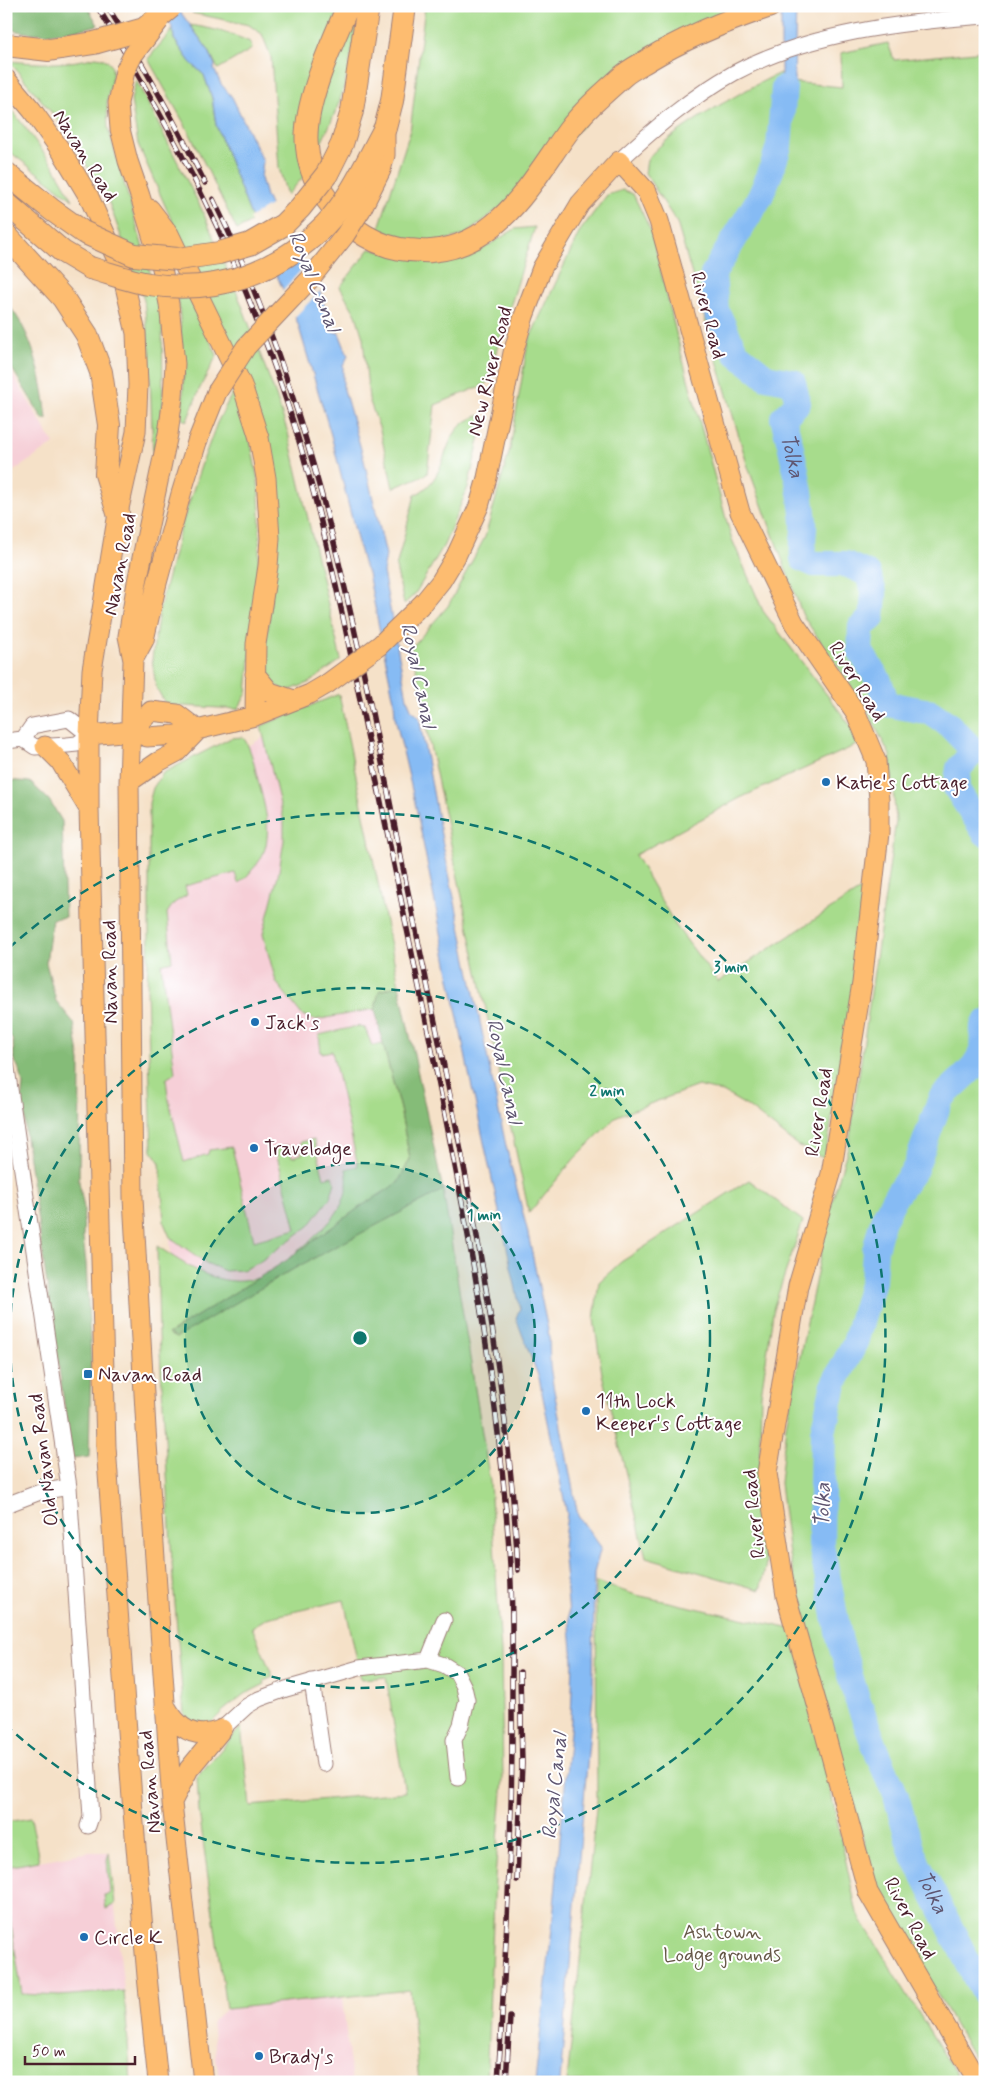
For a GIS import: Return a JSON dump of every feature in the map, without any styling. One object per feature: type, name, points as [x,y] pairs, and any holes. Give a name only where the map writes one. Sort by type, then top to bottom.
[{"type":"highway","points":[[6,46],[49,50],[94,43],[144,29],[171,6]]},
{"type":"highway","points":[[348,6],[324,65],[308,116],[306,146],[310,167],[322,192],[337,212],[352,227],[375,240],[397,249],[432,251],[461,245],[490,228],[512,209],[570,129],[595,101],[625,74],[668,48],[735,18],[770,6]]},
{"type":"highway","points":[[6,173],[83,232],[134,255],[178,259],[220,253],[250,244],[283,225],[300,208],[327,174],[342,144],[352,111],[368,6]]},
{"type":"highway","points":[[6,203],[63,252],[90,268],[148,284],[181,287],[214,286],[260,272],[289,254],[325,225],[354,185],[385,128],[392,100],[405,6]]},
{"type":"highway","points":[[6,235],[63,298],[87,335],[101,372],[109,425],[106,474],[118,513]]},
{"type":"main road","name":"Navan Road","points":[[171,6],[133,55],[125,71],[118,103],[120,129],[128,161],[162,268],[169,304],[175,364],[168,434],[128,636],[133,660],[129,782],[133,1198],[146,1429],[172,1803],[203,2082]]},
{"type":"main road","name":"Navan Road","points":[[6,79],[57,145],[89,197],[121,269],[136,333],[138,386],[136,432],[118,513],[92,670],[89,735],[89,809],[106,1447],[133,1812],[158,2082]]},
{"type":"main road","points":[[133,660],[144,640],[181,494],[197,442],[217,392],[246,347],[310,279],[345,235],[361,210],[381,170],[386,155],[385,128]]},
{"type":"main road","name":"New River Road","points":[[294,700],[327,684],[380,645],[424,602],[441,581],[456,556],[479,506],[487,478],[512,353],[542,268],[580,204],[619,161]]},
{"type":"main road","name":"River Road","points":[[619,161],[647,192],[659,221],[740,512],[794,623],[856,713],[876,760],[879,833],[862,983],[831,1174],[798,1286],[767,1473],[786,1596],[868,1892],[978,2082]]},
{"type":"main road","points":[[140,196],[169,234],[242,385],[259,438],[266,478],[270,538],[256,644],[255,716]]},
{"type":"main road","points":[[255,674],[270,692],[294,700]]},
{"type":"main road","points":[[89,735],[132,731],[147,736],[176,735],[255,716],[294,700]]},
{"type":"main road","points":[[132,731],[152,711],[177,714],[198,730]]},
{"type":"main road","points":[[129,782],[158,762],[177,752],[198,730]]},
{"type":"main road","points":[[45,746],[60,761],[89,809]]},
{"type":"main road","points":[[165,1705],[179,1725],[193,1733],[205,1734],[222,1729]]},
{"type":"main road","points":[[172,1803],[189,1769],[222,1729]]},
{"type":"street","points":[[619,161],[653,130],[702,93],[734,73],[777,54],[807,44],[861,31],[919,21],[985,16]]},
{"type":"street","points":[[6,741],[23,738],[32,726],[69,719],[89,735],[77,744],[35,747],[23,738]]},
{"type":"street","name":"Old Navan Road","points":[[6,1062],[13,1152],[69,1487],[91,1817],[88,1826]]},
{"type":"street","points":[[6,1505],[40,1492],[69,1487]]},
{"type":"street","points":[[428,1660],[444,1620]]},
{"type":"street","points":[[222,1729],[258,1699],[359,1668],[428,1660],[444,1665],[457,1673],[464,1686],[467,1700],[461,1725],[454,1740],[458,1778]]},
{"type":"street","points":[[312,1681],[324,1764]]},
{"type":"shaded area","points":[[6,363],[54,444],[6,476]]},
{"type":"shaded area","points":[[279,728],[394,985],[434,1181],[176,1338],[154,884],[223,761]]},
{"type":"shaded area","points":[[89,1852],[109,1852],[124,1991],[59,1996],[22,1994],[6,1893],[6,1867]]},
{"type":"shaded area","points":[[342,1997],[352,2082],[219,2082],[212,2021],[226,2009]]},
{"type":"green space","points":[[6,6],[87,6],[98,25],[76,30],[41,34],[17,31],[6,28]]},
{"type":"green space","points":[[202,6],[338,6],[307,173],[287,195],[279,168],[271,57],[262,34],[249,25],[192,13]]},
{"type":"green space","points":[[359,6],[352,51],[342,94],[315,155],[315,121],[326,79]]},
{"type":"green space","points":[[425,6],[731,6],[732,14],[662,43],[517,194],[465,235],[432,243],[402,242],[378,231],[410,132]]},
{"type":"green space","points":[[190,25],[220,31],[243,39],[250,42],[252,49],[218,69],[209,51]]},
{"type":"green space","points":[[173,29],[174,39],[190,62],[204,75],[212,98],[216,125],[253,221],[237,230],[189,132],[148,59]]},
{"type":"green space","points":[[888,43],[894,60],[985,51],[985,2077],[877,1890],[805,1624],[789,1555],[780,1483],[786,1425],[830,1209],[849,1144],[896,821],[890,755],[864,705],[803,616],[747,464],[677,223],[645,173],[647,161],[669,139],[708,112],[749,88],[780,73],[781,81],[842,87],[841,53]]},
{"type":"green space","points":[[96,57],[105,59],[110,63],[112,69],[107,104],[108,128],[162,313],[163,403],[153,456],[149,348],[144,300],[108,200],[61,124],[9,61],[53,63]]},
{"type":"green space","points":[[136,80],[202,210],[241,303],[288,433],[341,660],[310,682],[288,691],[273,682],[263,668],[277,551],[277,504],[182,244],[138,144],[131,100]]},
{"type":"green space","points":[[6,102],[53,165],[73,200],[6,149]]},
{"type":"green space","points":[[623,190],[633,194],[651,231],[681,353],[731,537],[763,611],[863,742],[740,798],[635,855],[676,926],[718,982],[868,885],[848,1023],[825,1159],[797,1145],[747,1106],[723,1092],[698,1086],[617,1116],[574,1159],[529,1213],[424,717],[423,698],[411,648],[448,606],[485,537],[510,449],[528,342],[580,231],[607,195]]},
{"type":"green space","points":[[535,227],[486,384],[435,405],[427,474],[393,488],[380,430],[369,399],[363,338],[356,315],[340,287],[370,249],[426,261],[479,251],[515,229]]},
{"type":"green space","points":[[178,292],[187,293],[217,355],[199,390],[187,421],[182,419],[184,374]]},
{"type":"green space","points":[[6,302],[23,327],[30,342],[43,388],[47,419],[43,419],[6,359]]},
{"type":"green space","points":[[233,392],[251,444],[258,481],[260,512],[259,555],[247,693],[238,709],[166,705],[156,687],[152,659],[159,611],[181,527],[201,466],[217,423]]},
{"type":"green space","points":[[480,415],[483,423],[468,487],[444,545],[415,594],[404,604],[396,567],[415,495],[436,476],[456,431],[466,422]]},
{"type":"green space","points":[[339,694],[399,985],[380,991],[375,1009],[315,1020],[302,1015],[276,982],[263,934],[279,871],[284,840],[284,821],[261,726]]},
{"type":"green space","points":[[243,737],[249,747],[264,804],[267,827],[265,850],[249,874],[238,883],[235,873],[185,886],[187,895],[174,903],[167,913],[172,961],[161,964],[175,1073],[166,1079],[168,1096],[184,1162],[208,1154],[209,1150],[232,1147],[254,1241],[296,1229],[275,1148],[286,1145],[290,1147],[292,1157],[302,1154],[301,1142],[314,1139],[324,1178],[332,1176],[335,1183],[330,1198],[309,1226],[258,1263],[243,1270],[225,1271],[206,1263],[170,1237],[164,1223],[160,1163],[152,1151],[147,989],[149,803],[153,788],[163,773],[231,738]]},
{"type":"green space","points":[[6,780],[30,782],[49,800],[62,821],[65,917],[52,919],[46,963],[56,1001],[74,1023],[80,1062],[79,1182],[84,1208],[83,1238],[91,1360],[89,1457],[72,1459],[25,1131],[25,1117],[21,1104],[23,1085],[20,1070],[14,1060],[13,1041],[6,1029]]},
{"type":"green space","points":[[399,985],[443,1190],[297,1267],[176,1338],[168,1334],[287,1260],[360,1207],[398,1183],[410,1159],[400,1109],[375,1009],[379,991]]},
{"type":"green space","points":[[359,1026],[365,1028],[372,1046],[383,1044],[400,1109],[410,1159],[398,1183],[360,1207],[287,1260],[330,1221],[345,1197],[347,1184],[346,1169],[358,1166],[332,1051],[321,1053],[319,1035]]},
{"type":"green space","points":[[749,1180],[803,1221],[774,1306],[761,1395],[759,1482],[766,1564],[760,1590],[646,1557],[602,1374],[594,1319],[599,1282],[621,1262]]},
{"type":"green space","points":[[443,1190],[490,1482],[501,1652],[503,1779],[495,1878],[486,2082],[419,2082],[410,1990],[226,2009],[199,1811],[197,1777],[241,1727],[250,1806],[405,1792],[386,1677],[361,1679],[344,1600],[267,1618],[252,1627],[273,1677],[264,1681],[265,1684],[243,1695],[209,1725],[196,1724],[184,1715],[173,1580],[159,1335],[157,1246],[194,1269],[214,1277],[238,1281],[258,1278],[168,1334],[177,1337],[297,1267]]},
{"type":"green space","name":"Ashtown Lodge grounds","points":[[596,1582],[636,1595],[796,1630],[857,1913],[961,2082],[567,2082],[597,1800]]},
{"type":"green space","points":[[31,1818],[39,1861],[6,1867],[6,1822]]},
{"type":"green space","points":[[109,1852],[115,1904],[106,1909],[104,1895],[110,1894],[107,1860]]},
{"type":"green space","points":[[6,1893],[22,1994],[59,1996],[124,1991],[131,2082],[6,2082]]},
{"type":"water","name":"Royal Canal","points":[[160,6],[176,6],[209,51],[221,84],[232,97],[263,161],[261,178],[266,196],[293,255],[319,288],[330,331],[339,333],[348,356],[343,366],[343,386],[363,456],[386,555],[383,572],[407,698],[411,709],[419,717],[442,840],[506,1146],[527,1229],[549,1335],[553,1385],[578,1516],[601,1547],[594,1573],[593,1694],[560,2082],[535,2082],[552,1928],[571,1720],[573,1661],[563,1547],[567,1514],[539,1378],[516,1318],[520,1308],[468,1069],[416,807],[395,717],[394,701],[368,573],[363,563],[331,435],[298,324],[253,221],[216,125],[212,98],[204,75],[190,62],[174,39],[173,29]]},
{"type":"water","points":[[781,6],[796,6],[794,81],[788,126],[776,122],[781,81]]},
{"type":"pier","points":[[272,204],[296,254],[271,267],[249,218]]},
{"type":"pier","points":[[305,266],[322,289],[293,319],[280,293]]},
{"type":"waterway","name":"Tolka","points":[[784,88],[779,146],[771,171],[760,197],[713,274],[716,310],[736,353],[766,377],[793,382],[798,403],[783,418],[796,469],[802,508],[804,526],[803,559],[814,564],[846,564],[868,574],[874,593],[872,618],[861,627],[860,651],[879,681],[887,704],[930,712],[948,724],[974,751],[959,768],[956,788],[985,833]]},
{"type":"waterway","name":"Tolka","points":[[985,1023],[983,1026],[982,1054],[970,1071],[941,1098],[915,1169],[896,1195],[883,1220],[875,1250],[873,1281],[855,1343],[834,1384],[823,1432],[821,1544],[840,1641],[856,1696],[896,1796],[912,1852],[985,1996]]},
{"type":"railway","points":[[97,6],[153,102],[204,199],[249,299],[269,350],[296,430],[332,567],[344,622],[449,1133],[480,1305],[493,1391],[503,1478],[511,1581],[512,1743],[510,1840],[498,2082]]},
{"type":"railway","points":[[107,6],[158,93],[205,183]]},
{"type":"railway","points":[[213,199],[250,281],[282,366],[310,452],[354,627],[476,1229],[502,1399],[512,1484],[518,1570]]},
{"type":"railway","points":[[517,1880],[522,1764],[520,1672]]},
{"type":"railway","points":[[506,2082],[510,2017]]},
{"type":"place","name":"Katie's Cottage","points":[[826,782]]},
{"type":"place","name":"Jack's","points":[[255,1022]]},
{"type":"place","name":"Travelodge","points":[[254,1148]]},
{"type":"place","name":"Navan Road","points":[[88,1374]]},
{"type":"place","name":"11th Lock Keeper's Cottage","points":[[586,1411]]},
{"type":"place","name":"Circle K","points":[[84,1937]]},
{"type":"place","name":"Brady's","points":[[259,2056]]}]
